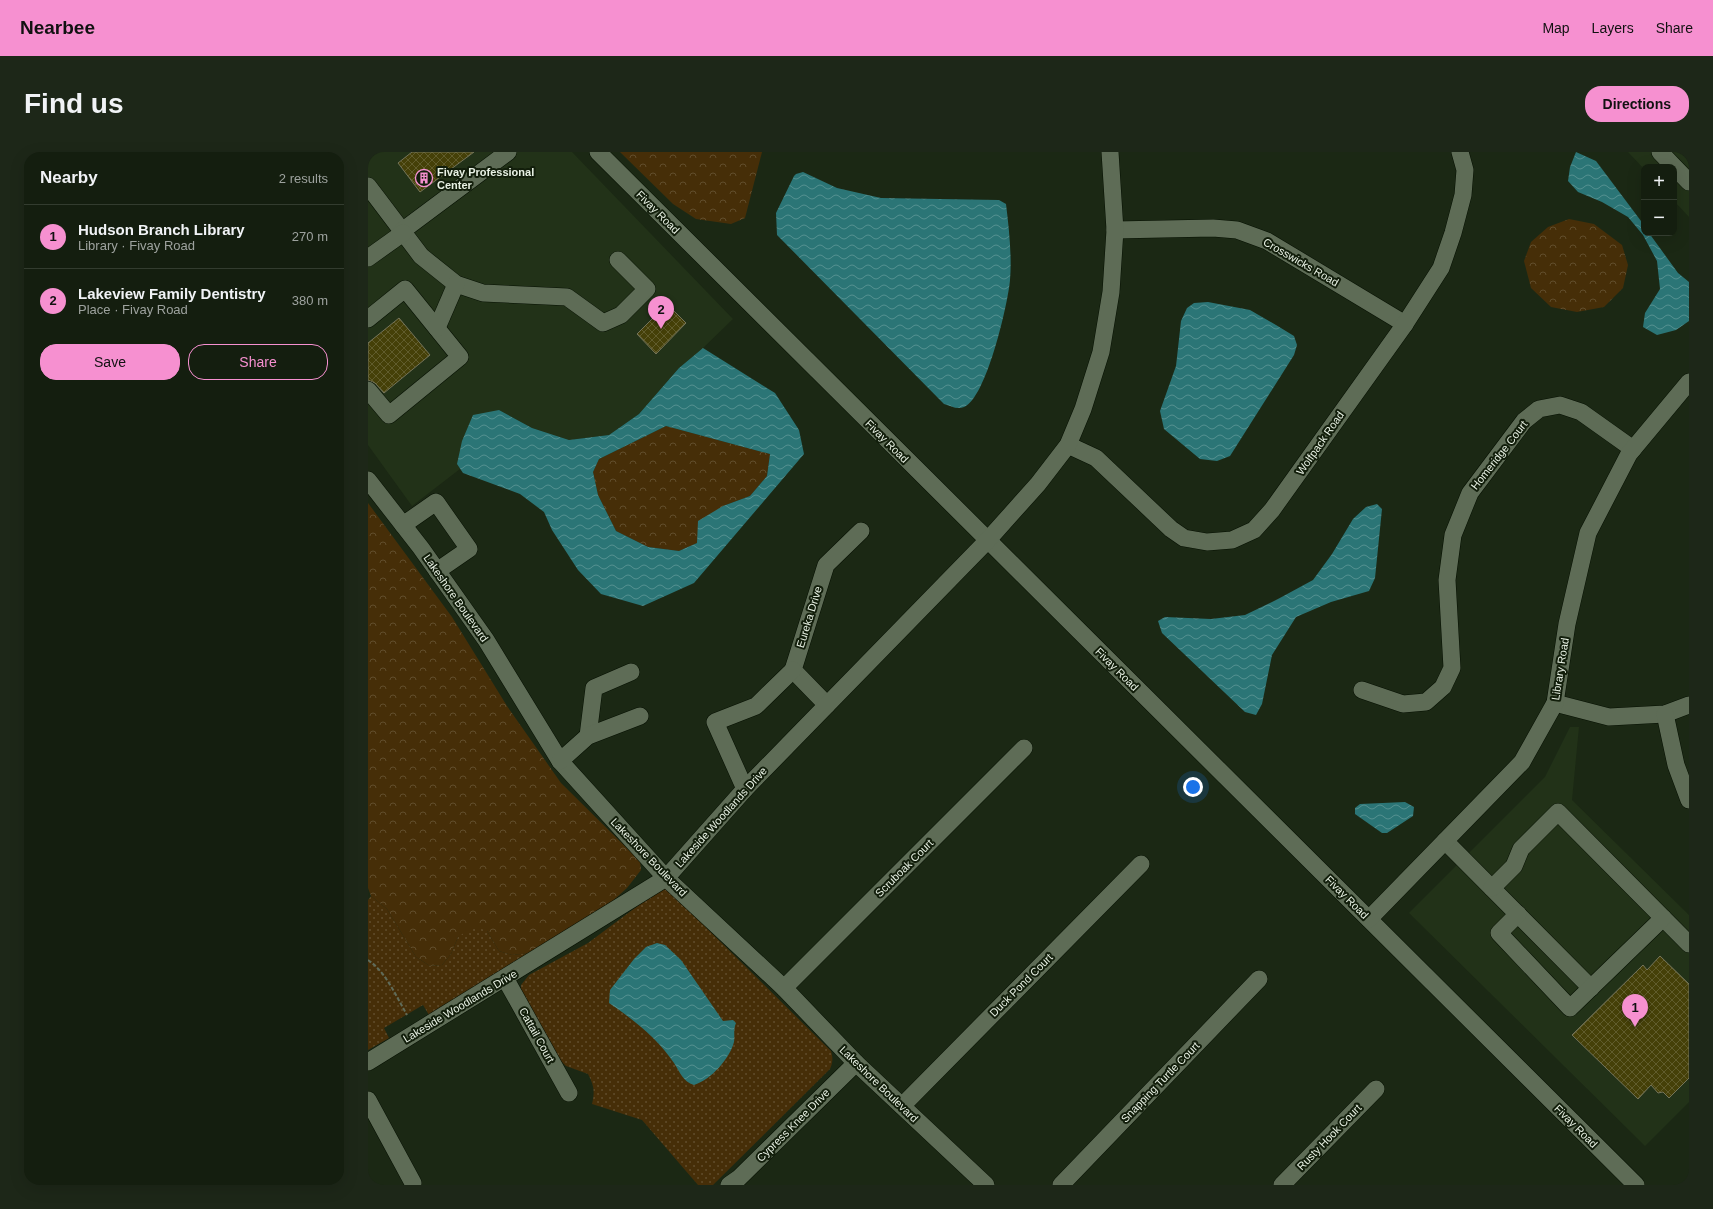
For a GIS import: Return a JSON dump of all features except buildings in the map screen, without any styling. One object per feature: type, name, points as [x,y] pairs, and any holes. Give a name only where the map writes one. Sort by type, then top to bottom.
[{"type":"street","points":[[368,258],[508,152]]},
{"type":"street","name":"Fivay Road","points":[[598,152],[1636,1185]]},
{"type":"street","name":"Lakeside Woodlands Drive","points":[[368,1062],[666,878],[745,788],[987,540],[1038,484],[1068,444],[1083,409],[1101,352],[1111,292],[1115,230],[1110,152]]},
{"type":"street","name":"Wolfpack Road","points":[[1068,444],[1096,458],[1171,529],[1184,538],[1207,542],[1232,540],[1254,530],[1272,510],[1405,324],[1441,268],[1453,233],[1463,195],[1465,170],[1460,152]]},
{"type":"street","points":[[1660,152],[1689,182]]},
{"type":"street","points":[[368,186],[422,256],[456,284],[483,293],[566,297],[603,323],[621,315],[647,289],[618,260]]},
{"type":"street","name":"Crosswicks Road","points":[[1115,230],[1212,228],[1237,230],[1267,241],[1405,324]]},
{"type":"street","points":[[437,328],[456,284]]},
{"type":"street","points":[[368,319],[405,289],[460,357],[389,415],[368,390]]},
{"type":"street","name":"Library Road","points":[[1369,919],[1522,762],[1555,703],[1567,624],[1588,533],[1633,450],[1689,382]]},
{"type":"street","name":"Homeridge Court","points":[[1362,690],[1403,704],[1426,702],[1443,687],[1452,668],[1447,580],[1453,535],[1470,493],[1524,421],[1539,409],[1560,405],[1581,412],[1633,450]]},
{"type":"street","name":"Lakeshore Boulevard","points":[[368,480],[437,571],[486,640],[560,761],[666,878],[784,988],[856,1063],[986,1185]]},
{"type":"street","points":[[403,525],[436,502],[469,549],[437,571]]},
{"type":"street","name":"Eureka Drive","points":[[793,670],[826,565],[861,531]]},
{"type":"street","points":[[745,788],[715,722],[756,706],[793,670],[827,705]]},
{"type":"street","points":[[588,736],[594,688],[631,672]]},
{"type":"street","points":[[1555,703],[1609,717],[1665,714],[1689,705]]},
{"type":"street","points":[[1665,714],[1676,765],[1689,800]]},
{"type":"street","points":[[560,761],[588,736],[640,716]]},
{"type":"street","name":"Scruboak Court","points":[[784,988],[1024,748]]},
{"type":"street","points":[[1492,888],[1514,866],[1521,849],[1558,812],[1689,944]]},
{"type":"street","points":[[1445,841],[1591,988]]},
{"type":"street","name":"Duck Pond Court","points":[[902,1106],[1141,864]]},
{"type":"street","points":[[1518,914],[1499,933],[1570,1008],[1663,918]]},
{"type":"street","name":"Cattail Court","points":[[505,978],[568,1093]]},
{"type":"street","name":"Snapping Turtle Court","points":[[1060,1185],[1259,979]]},
{"type":"street","name":"Cypress Knee Drive","points":[[729,1185],[739,1178],[856,1063]]},
{"type":"street","name":"Rusty Hook Court","points":[[1282,1185],[1376,1089]]},
{"type":"street","points":[[368,1100],[414,1183]]},
{"type":"path","points":[[368,960],[382,973],[406,1015]]},
{"type":"shaded area","points":[[368,152],[572,152],[733,319],[703,348],[679,368],[639,414],[609,435],[569,440],[532,428],[499,410],[457,464],[460,469],[412,506],[368,445]]},
{"type":"shaded area","points":[[1628,152],[1689,152],[1689,217],[1677,204],[1677,164],[1641,164],[1641,166]]},
{"type":"shaded area","points":[[1570,727],[1579,727],[1572,800],[1689,915],[1689,1102],[1645,1146],[1409,913],[1545,777]]},
{"type":"green space","points":[[620,152],[762,152],[745,218],[731,224],[696,219],[673,204]]},
{"type":"green space","points":[[1569,219],[1594,224],[1622,245],[1628,265],[1623,288],[1604,307],[1577,312],[1551,307],[1531,288],[1524,261],[1531,242],[1548,227]]},
{"type":"green space","points":[[666,426],[770,454],[767,476],[750,496],[723,506],[697,543],[679,551],[648,547],[616,531],[598,495],[593,472],[599,459]]},
{"type":"green space","points":[[368,503],[452,617],[507,706],[561,783],[640,861],[641,870],[627,888],[606,907],[531,953],[512,955],[499,951],[487,931],[458,937],[451,954],[442,965],[430,966],[416,957],[387,909],[371,896],[368,888]]},
{"type":"green space","points":[[666,888],[831,1051],[832,1056],[830,1069],[713,1185],[698,1185],[642,1120],[592,1104],[593,1089],[592,1082],[588,1074],[566,1066],[561,1061],[521,993],[521,985],[529,975],[588,943],[639,905],[653,892]]},
{"type":"green space","points":[[371,896],[387,909],[416,957],[430,966],[442,965],[451,954],[458,937],[474,926],[487,931],[499,951],[512,955],[531,953],[429,1015],[423,1005],[384,1028],[389,1038],[368,1050],[368,900]]},
{"type":"water","points":[[1576,152],[1596,161],[1641,221],[1641,233],[1628,217],[1602,202],[1578,192],[1568,181],[1570,167]]},
{"type":"water","points":[[803,172],[837,188],[881,198],[999,200],[1006,204],[1011,262],[1010,280],[1005,309],[988,370],[972,400],[964,407],[956,408],[944,404],[777,235],[776,213],[794,176]]},
{"type":"water","points":[[1644,236],[1651,236],[1678,273],[1689,282],[1689,321],[1676,330],[1657,335],[1643,327],[1645,313],[1660,289],[1657,261]]},
{"type":"water","points":[[1208,302],[1250,310],[1294,336],[1297,345],[1294,355],[1230,456],[1217,461],[1200,459],[1164,429],[1160,411],[1176,366],[1181,321],[1187,308],[1194,303]]},
{"type":"water","points":[[703,348],[775,393],[799,430],[804,454],[694,583],[643,606],[601,594],[578,570],[552,530],[544,512],[520,494],[463,473],[457,464],[462,441],[473,415],[499,410],[532,428],[569,440],[609,435],[639,414],[679,368]],"holes":[[[666,426],[770,454],[767,476],[750,496],[723,506],[698,521],[697,543],[679,551],[648,547],[616,531],[598,495],[593,472],[599,459]]]},
{"type":"water","points":[[1377,504],[1382,509],[1375,578],[1369,591],[1331,602],[1296,617],[1272,655],[1262,704],[1256,715],[1245,712],[1162,633],[1158,621],[1165,617],[1211,619],[1245,615],[1313,580],[1332,554],[1353,519],[1366,507]]},
{"type":"water","points":[[1405,802],[1414,807],[1413,816],[1387,833],[1382,833],[1355,814],[1355,808],[1360,804]]},
{"type":"water","points":[[657,943],[665,945],[681,960],[723,1021],[733,1020],[736,1023],[734,1030],[734,1042],[724,1061],[719,1068],[707,1078],[694,1085],[690,1084],[684,1079],[668,1054],[653,1038],[609,1003],[610,990],[634,959],[646,947]]},
{"type":"place","name":"Fivay Professional Center","points":[[424,178]]},
{"type":"place","name":"Lakeview Family Dentistry","points":[[661,329]]},
{"type":"place","name":"Hudson Branch Library","points":[[1635,1027]]}]
